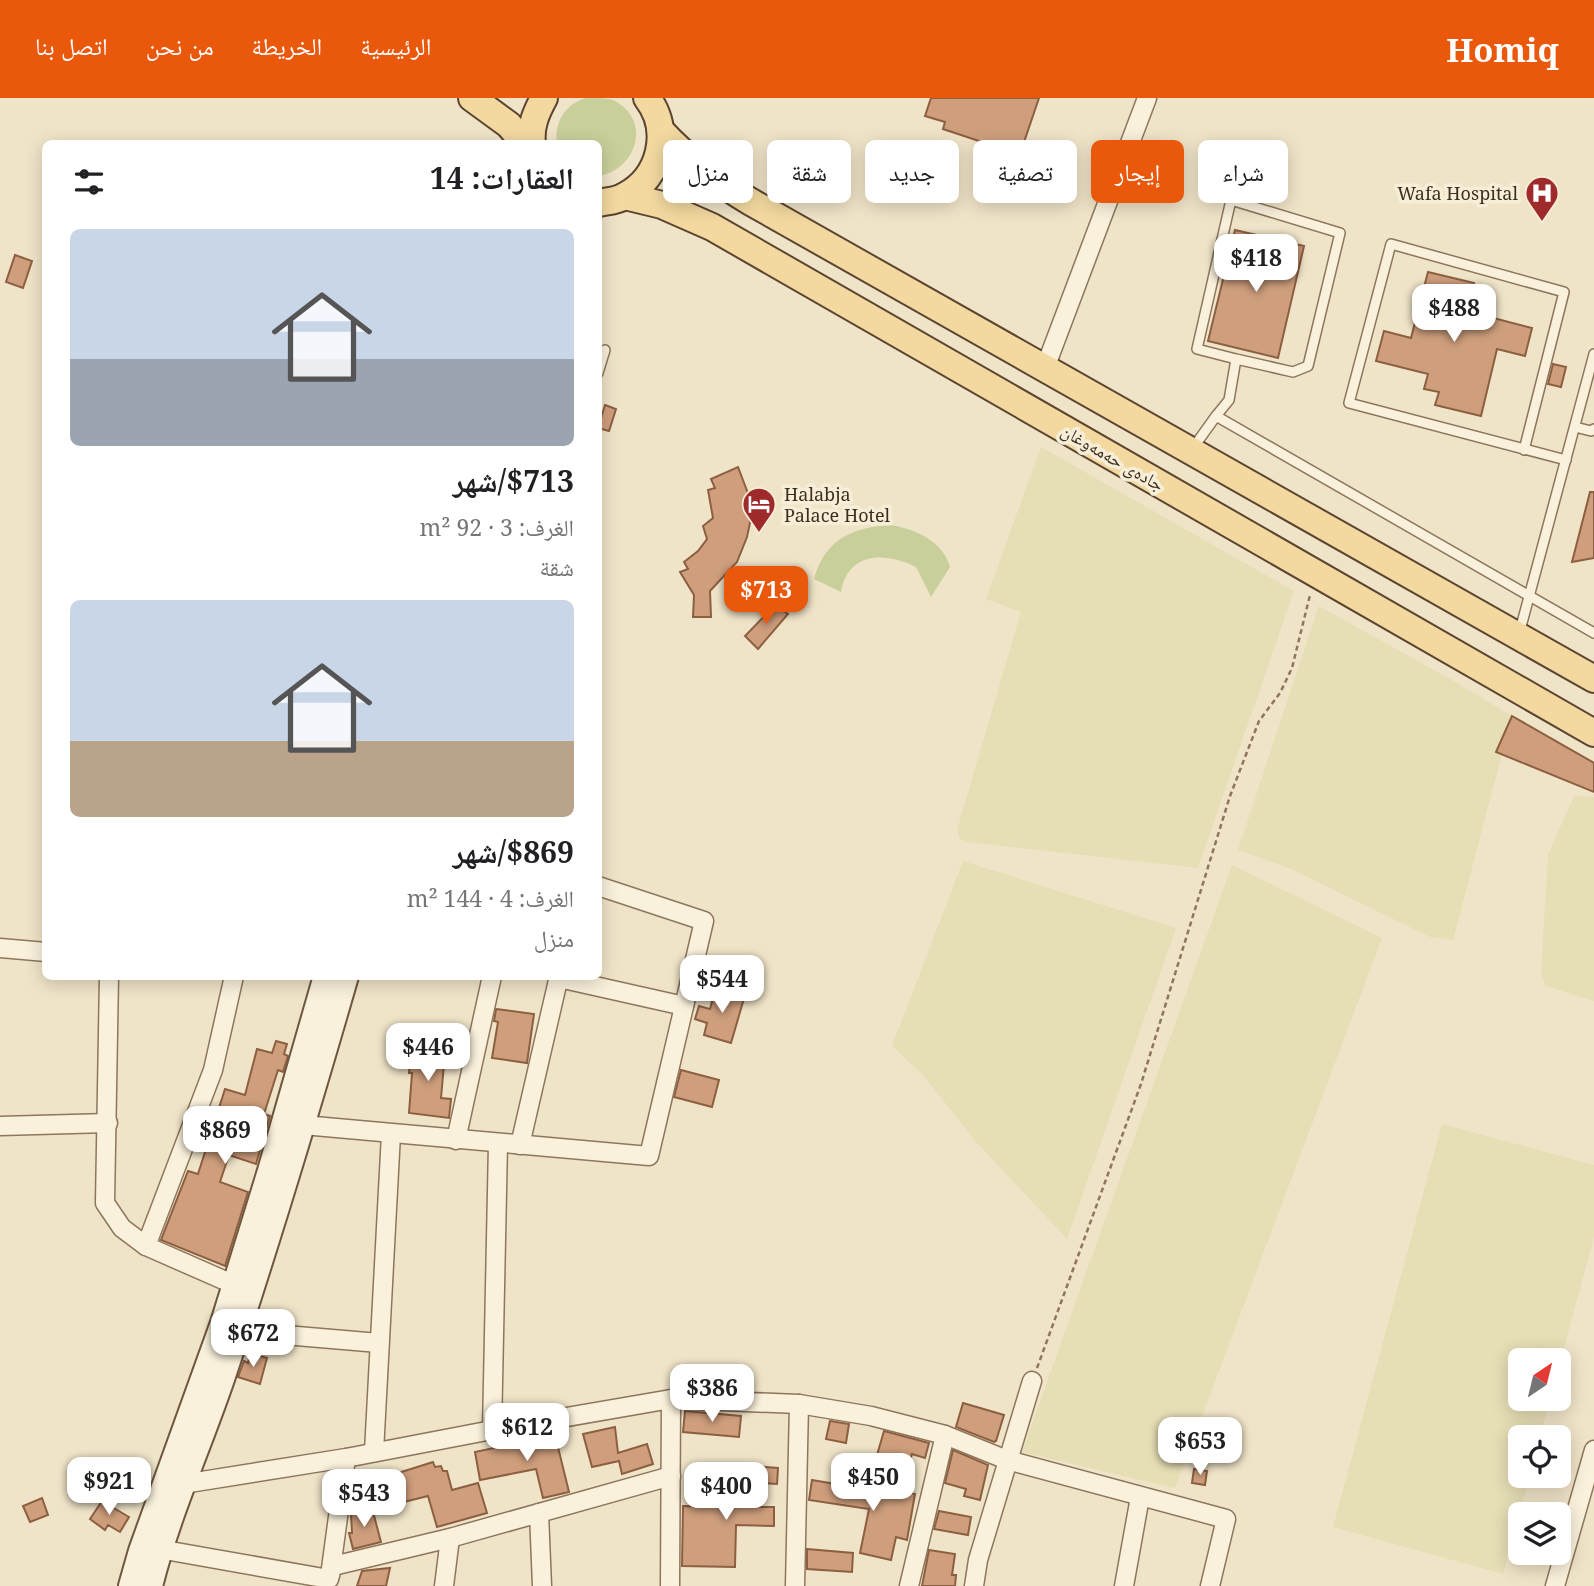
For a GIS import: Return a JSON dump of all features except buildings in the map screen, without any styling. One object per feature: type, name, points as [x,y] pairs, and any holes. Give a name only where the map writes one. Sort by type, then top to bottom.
[{"type":"main road","points":[[472,98],[509,125],[522,140]]},
{"type":"main road","points":[[532,140],[535,115],[544,98]]},
{"type":"main road","points":[[650,101],[661,131],[685,157],[719,183],[1594,678]]},
{"type":"main road","points":[[609,204],[641,185],[653,169],[660,151],[661,131]]},
{"type":"main road","name":"جادەی حەمەوغان","points":[[609,204],[662,205],[712,227],[1594,733]]},
{"type":"street","points":[[1045,368],[1147,98]]},
{"type":"street","points":[[303,1125],[649,1156],[704,921],[602,887]]},
{"type":"street","points":[[0,948],[42,953]]},
{"type":"street","points":[[109,980],[105,1203],[122,1228],[146,1246],[234,1284]]},
{"type":"street","points":[[146,1246],[213,1070],[233,980]]},
{"type":"street","points":[[150,1586],[159,1549],[183,1484],[234,1284],[270,1171],[325,980]]},
{"type":"street","points":[[131,1586],[141,1551],[238,1331],[303,1125],[345,980]]},
{"type":"street","points":[[456,1140],[491,980]]},
{"type":"street","points":[[520,1145],[558,980]]},
{"type":"street","points":[[572,980],[684,1006]]},
{"type":"street","points":[[0,1126],[108,1123]]},
{"type":"street","points":[[374,1452],[391,1134]]},
{"type":"street","points":[[492,1430],[499,1144]]},
{"type":"street","points":[[238,1331],[379,1343]]},
{"type":"street","points":[[974,1586],[978,1560],[1032,1381]]},
{"type":"street","points":[[670,1586],[671,1399]]},
{"type":"street","points":[[183,1484],[346,1458],[671,1399],[799,1404],[871,1416],[945,1435],[1007,1460],[1226,1519],[1210,1586]]},
{"type":"street","points":[[795,1586],[799,1404]]},
{"type":"street","points":[[909,1586],[945,1435]]},
{"type":"street","points":[[1555,1586],[1594,1450]]},
{"type":"street","points":[[330,1577],[346,1458]]},
{"type":"street","points":[[159,1549],[330,1577],[450,1538],[671,1476]]},
{"type":"street","points":[[1124,1586],[1140,1496]]},
{"type":"street","points":[[539,1513],[542,1586]]},
{"type":"street","points":[[444,1586],[450,1538]]},
{"type":"lane","points":[[1231,200],[1340,233],[1308,366],[1293,372],[1236,359],[1197,349],[1231,200]]},
{"type":"lane","points":[[1524,450],[1564,292],[1391,244],[1349,402],[1524,450],[1566,460]]},
{"type":"lane","points":[[602,362],[606,350]]},
{"type":"lane","points":[[1518,636],[1594,354]]},
{"type":"lane","points":[[1191,451],[1228,400],[1236,359]]},
{"type":"lane","points":[[1216,416],[1594,633]]},
{"type":"lane","points":[[1574,427],[1591,431],[1594,429]]},
{"type":"path","points":[[1032,1381],[1141,1084],[1234,785],[1259,721],[1280,693],[1292,668],[1315,573]]},
{"type":"shaded area","points":[[1041,447],[1294,591],[1198,868],[967,842],[959,838],[957,830],[1021,612],[986,599]]},
{"type":"shaded area","points":[[1319,606],[1512,716],[1453,940],[1430,937],[1289,868],[1238,850]]},
{"type":"shaded area","points":[[1574,796],[1594,797],[1594,1001],[1546,986],[1541,973],[1548,855]]},
{"type":"shaded area","points":[[963,861],[1176,928],[1067,1239],[977,1143],[922,1074],[892,1046]]},
{"type":"shaded area","points":[[1232,865],[1382,938],[1175,1488],[1022,1452]]},
{"type":"shaded area","points":[[1442,1124],[1594,1165],[1594,1237],[1564,1348],[1508,1348],[1508,1411],[1547,1411],[1543,1425],[1508,1425],[1508,1488],[1526,1488],[1523,1502],[1508,1502],[1508,1556],[1503,1574],[1333,1527]]},
{"type":"green space","points":[[586,98],[613,100],[625,108],[633,119],[636,131],[631,154],[612,172],[602,175],[602,140],[557,140],[557,128],[562,115]]},
{"type":"green space","points":[[891,525],[927,538],[935,543],[946,558],[950,567],[931,597],[916,567],[893,559],[870,558],[860,562],[851,569],[841,592],[814,579],[825,554],[842,538],[864,529]]},
{"type":"place","name":"Wafa Hospital","points":[[1542,223]]},
{"type":"place","name":"Halabja Palace Hotel","points":[[759,534]]}]
